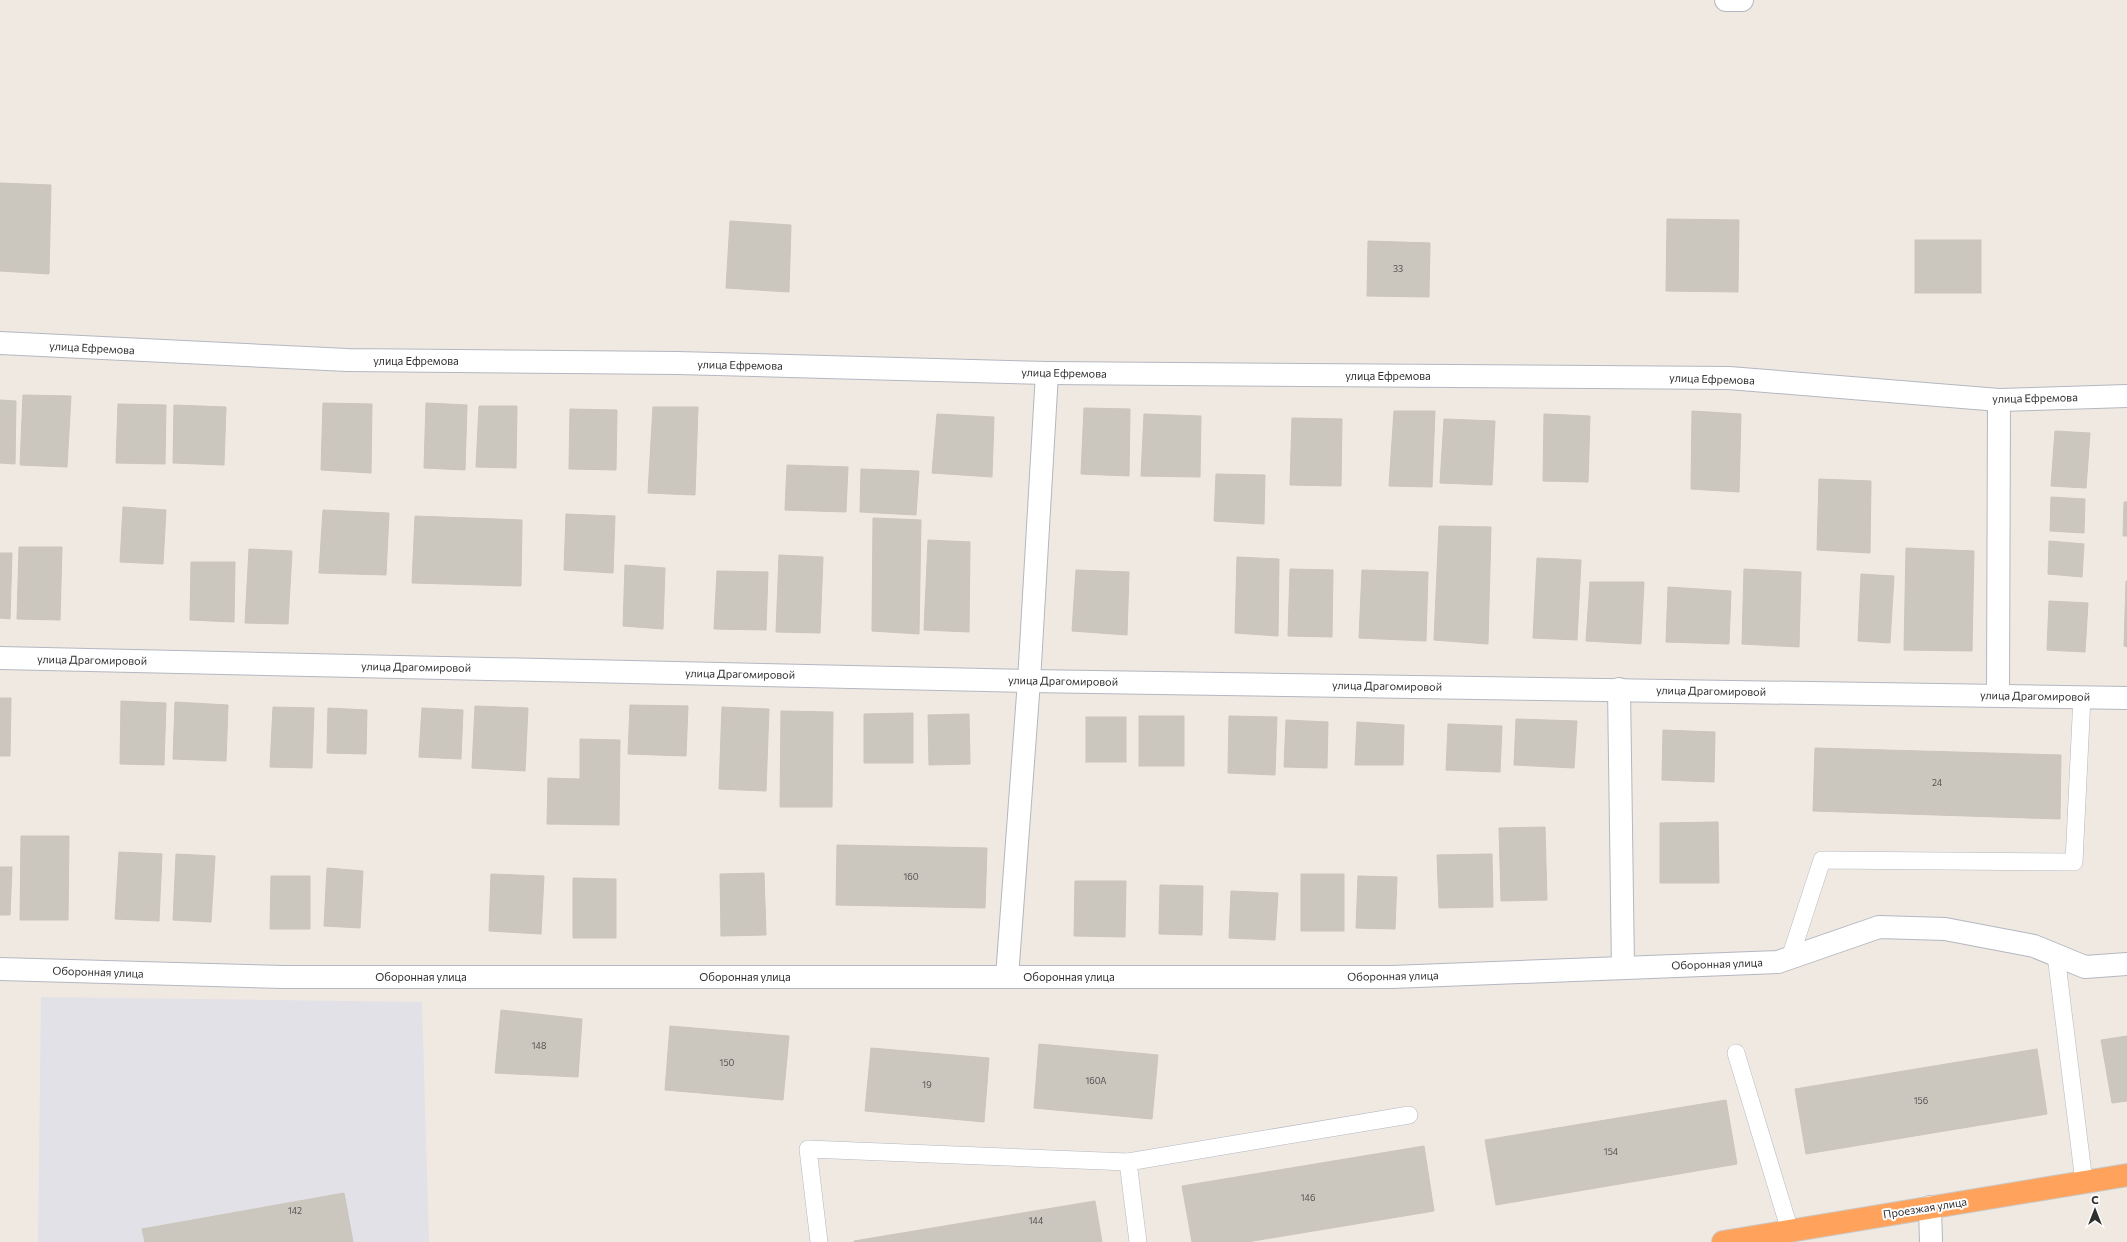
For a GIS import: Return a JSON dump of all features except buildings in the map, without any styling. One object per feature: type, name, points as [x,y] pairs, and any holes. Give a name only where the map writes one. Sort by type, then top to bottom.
[{"type":"highway","name":"Проезжая улица","points":[[1723,1242],[2127,1175]]},
{"type":"street","points":[[1726,0],[1742,0]]},
{"type":"street","name":"улица Ефремова","points":[[0,344],[347,360],[677,363],[1047,373],[1729,378],[1999,400],[2127,396]]},
{"type":"street","points":[[1007,977],[1029,680],[1047,373]]},
{"type":"street","points":[[1998,695],[1999,400]]},
{"type":"street","name":"улица Драгомировой","points":[[0,658],[1029,680],[2127,698]]},
{"type":"street","points":[[1619,690],[1622,968]]},
{"type":"street","name":"Оборонная улица","points":[[0,969],[284,977],[1392,977],[1778,962],[1879,928],[1945,929],[2034,946],[2085,967],[2127,964]]},
{"type":"street","points":[[1930,1207],[1931,1242]]},
{"type":"lane","points":[[1790,958],[1822,860],[2074,862],[2082,697]]},
{"type":"lane","points":[[2056,955],[2084,1182]]},
{"type":"lane","points":[[1736,1053],[1790,1231]]},
{"type":"lane","points":[[819,1242],[808,1149],[1128,1162],[1409,1115]]},
{"type":"lane","points":[[1128,1162],[1138,1242]]},
{"type":"shaded area","points":[[41,997],[422,1002],[429,1242],[38,1242]]}]
